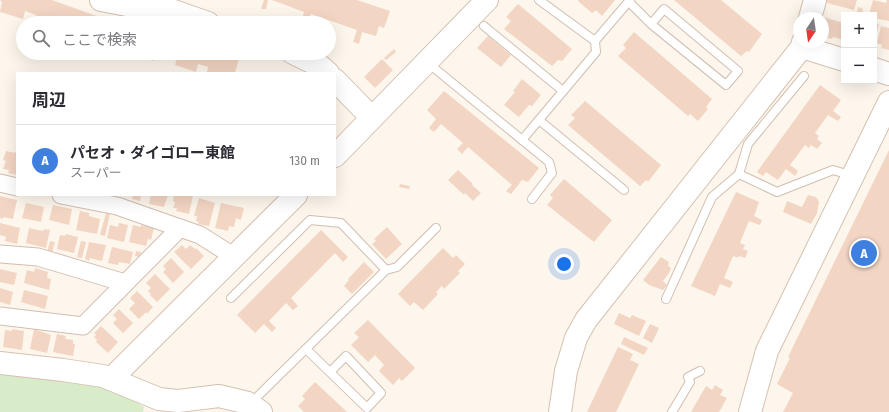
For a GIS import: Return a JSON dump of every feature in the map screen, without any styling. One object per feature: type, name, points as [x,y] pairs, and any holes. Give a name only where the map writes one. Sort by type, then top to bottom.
[{"type":"street","points":[[102,0],[132,6],[170,5],[193,16]]},
{"type":"street","points":[[336,155],[487,0]]},
{"type":"street","points":[[812,12],[815,0]]},
{"type":"street","points":[[560,412],[566,371],[576,338],[586,320],[799,48]]},
{"type":"street","points":[[812,48],[841,59]]},
{"type":"street","points":[[308,60],[320,66],[327,72]]},
{"type":"street","points":[[877,70],[889,74]]},
{"type":"street","points":[[336,81],[372,118]]},
{"type":"street","points":[[750,412],[767,351],[889,102]]},
{"type":"street","points":[[0,183],[16,187]]},
{"type":"street","points":[[66,196],[117,206],[200,235],[233,256]]},
{"type":"street","points":[[111,379],[295,196]]},
{"type":"street","points":[[0,316],[83,326],[180,228]]},
{"type":"street","points":[[0,254],[38,257],[126,283]]},
{"type":"street","points":[[0,363],[103,376],[159,399],[197,405],[219,396],[260,403]]},
{"type":"lane","points":[[539,0],[595,41]]},
{"type":"lane","points":[[522,140],[596,52],[595,41],[630,1],[651,24],[726,85],[738,71],[664,9],[651,24]]},
{"type":"lane","points":[[484,26],[563,91]]},
{"type":"lane","points":[[427,63],[549,162],[552,173],[532,199]]},
{"type":"lane","points":[[666,299],[712,197],[739,174],[748,144],[804,76]]},
{"type":"lane","points":[[539,120],[624,190]]},
{"type":"lane","points":[[739,174],[777,192],[833,170],[853,176]]},
{"type":"lane","points":[[231,298],[310,220],[341,223],[386,270]]},
{"type":"lane","points":[[260,403],[306,349],[386,270],[397,267],[436,228]]},
{"type":"lane","points":[[306,349],[367,408],[381,393],[346,356],[330,372]]},
{"type":"lane","points":[[672,412],[690,382],[688,377],[700,371]]},
{"type":"green space","points":[[0,373],[68,378],[114,389],[144,407],[143,412],[0,412]]},
{"type":"building","points":[[0,0],[52,0],[96,16],[36,16],[25,11],[24,16],[16,17],[0,12],[2,2]]},
{"type":"building","points":[[264,0],[268,0],[266,9],[261,9]]},
{"type":"building","points":[[272,0],[357,0],[390,11],[384,28],[379,26],[376,36],[362,32],[359,44],[353,42],[357,30],[336,23],[336,16],[317,16],[311,14],[310,16],[303,16],[304,12]]},
{"type":"building","points":[[615,0],[602,16],[596,10],[592,13],[578,1]]},
{"type":"building","points":[[674,0],[721,0],[762,34],[749,52],[747,51],[741,56]]},
{"type":"building","points":[[827,0],[857,0],[854,10],[827,3]]},
{"type":"building","points":[[873,0],[886,3],[887,0],[889,0],[889,21],[877,19],[877,12],[870,12]]},
{"type":"building","points":[[518,4],[572,49],[562,61],[558,60],[552,66],[504,29],[511,21],[506,17]]},
{"type":"building","points":[[858,7],[863,9],[862,12],[857,12]]},
{"type":"building","points":[[829,19],[841,22],[841,39],[833,37],[832,39],[829,38]]},
{"type":"building","points":[[881,26],[889,28],[889,50],[881,48],[882,45],[877,43]]},
{"type":"building","points":[[634,32],[712,99],[706,107],[708,109],[698,121],[690,114],[688,116],[618,56],[626,48],[623,45]]},
{"type":"building","points":[[488,36],[511,55],[501,67],[477,48]]},
{"type":"building","points":[[394,49],[396,52],[386,60],[384,58]]},
{"type":"building","points":[[382,59],[393,70],[375,88],[364,77]]},
{"type":"building","points":[[176,60],[239,60],[235,72],[207,72],[208,67],[198,64],[196,72],[175,65]]},
{"type":"building","points":[[522,79],[541,95],[532,106],[529,105],[519,117],[504,105],[515,92],[513,91]]},
{"type":"building","points":[[820,85],[841,100],[833,111],[841,117],[838,121],[828,115],[815,133],[819,136],[817,139],[822,143],[817,149],[811,145],[809,148],[805,145],[790,165],[798,171],[795,176],[786,169],[778,180],[766,172],[763,176],[757,172]]},
{"type":"building","points":[[444,91],[539,168],[528,182],[522,180],[511,194],[506,191],[512,185],[468,147],[462,154],[457,149],[463,143],[441,124],[434,132],[429,128],[436,119],[427,110]]},
{"type":"building","points":[[585,101],[661,165],[648,182],[646,180],[640,186],[568,125],[575,118],[571,115]]},
{"type":"building","points":[[889,150],[889,412],[783,412],[793,393],[777,384],[790,358],[788,357]]},
{"type":"building","points":[[6,151],[16,152],[16,175],[8,173],[9,170],[3,169],[6,161],[3,160]]},
{"type":"building","points":[[458,170],[481,193],[473,201],[448,180]]},
{"type":"building","points":[[564,179],[612,220],[594,242],[547,205],[553,198],[550,195]]},
{"type":"building","points":[[400,184],[410,186],[409,189],[399,187]]},
{"type":"building","points":[[736,192],[759,202],[754,216],[762,220],[760,225],[749,221],[740,243],[745,245],[743,249],[748,251],[745,258],[733,256],[724,278],[733,282],[730,288],[720,284],[715,296],[691,286]]},
{"type":"building","points":[[808,195],[816,197],[819,202],[817,213],[811,224],[783,212],[787,201],[802,207]]},
{"type":"building","points":[[0,196],[17,200],[13,219],[3,217],[3,219],[0,218]]},
{"type":"building","points":[[133,196],[141,196],[140,201],[132,199]]},
{"type":"building","points":[[151,196],[168,196],[164,207],[149,204]]},
{"type":"building","points":[[174,196],[193,196],[189,214],[176,211],[177,208],[173,208],[175,202],[173,201]]},
{"type":"building","points":[[199,198],[215,203],[209,226],[198,224],[199,222],[196,221],[197,216],[194,216]]},
{"type":"building","points":[[26,203],[44,207],[41,222],[22,218]]},
{"type":"building","points":[[221,203],[244,208],[241,220],[236,218],[234,227],[229,226],[228,231],[215,228]]},
{"type":"building","points":[[53,205],[72,209],[69,225],[49,220]]},
{"type":"building","points":[[80,211],[89,213],[89,216],[100,219],[97,234],[76,230]]},
{"type":"building","points":[[106,213],[110,214],[105,236],[100,235]]},
{"type":"building","points":[[0,223],[20,228],[17,244],[5,241],[6,237],[0,235]]},
{"type":"building","points":[[119,223],[128,225],[124,242],[107,238],[110,225],[118,227]]},
{"type":"building","points":[[133,225],[154,228],[151,240],[148,239],[146,246],[129,242]]},
{"type":"building","points":[[387,227],[402,244],[386,259],[372,244],[376,241],[374,239]]},
{"type":"building","points":[[29,228],[43,231],[44,229],[50,230],[46,248],[26,243]]},
{"type":"building","points":[[321,230],[348,257],[343,262],[335,253],[291,298],[298,306],[293,310],[286,303],[269,321],[276,328],[272,332],[264,324],[255,333],[237,315]]},
{"type":"building","points":[[66,234],[78,237],[74,253],[57,249],[60,235],[65,236]]},
{"type":"building","points":[[50,241],[55,242],[52,253],[47,252]]},
{"type":"building","points":[[81,241],[86,242],[82,258],[77,257]]},
{"type":"building","points":[[89,242],[106,245],[102,261],[90,258],[89,261],[85,259]]},
{"type":"building","points":[[182,245],[186,249],[190,245],[195,249],[196,248],[204,256],[191,269],[174,252]]},
{"type":"building","points":[[112,247],[133,252],[130,264],[119,262],[118,265],[108,263]]},
{"type":"building","points":[[443,248],[453,258],[456,255],[465,264],[458,271],[460,273],[444,289],[442,286],[436,292],[438,294],[423,310],[414,302],[410,306],[398,294]]},
{"type":"building","points":[[136,251],[141,252],[140,257],[135,256]]},
{"type":"building","points":[[661,257],[669,262],[668,266],[671,268],[663,281],[667,285],[663,290],[649,285],[643,280]]},
{"type":"building","points":[[171,258],[184,272],[173,283],[163,272],[166,269],[163,266]]},
{"type":"building","points":[[364,262],[374,272],[352,294],[344,286],[349,280],[348,279]]},
{"type":"building","points":[[35,268],[48,272],[47,278],[51,279],[49,290],[24,283],[27,270],[34,272]]},
{"type":"building","points":[[0,269],[17,273],[14,285],[0,282]]},
{"type":"building","points":[[155,274],[170,289],[157,302],[150,295],[151,294],[148,291],[151,288],[146,283]]},
{"type":"building","points":[[0,288],[13,292],[10,305],[0,302]]},
{"type":"building","points":[[24,290],[48,296],[45,309],[21,302]]},
{"type":"building","points":[[137,291],[153,307],[147,314],[146,312],[139,319],[129,309],[135,303],[130,298]]},
{"type":"building","points":[[119,309],[133,323],[123,333],[113,323],[117,319],[113,315]]},
{"type":"building","points":[[619,313],[630,318],[632,315],[646,321],[639,336],[614,324]]},
{"type":"building","points":[[368,320],[415,368],[402,381],[399,378],[393,385],[379,371],[384,365],[375,355],[368,362],[351,345],[359,337],[354,333]]},
{"type":"building","points":[[650,324],[659,328],[652,343],[643,338]]},
{"type":"building","points":[[101,326],[118,342],[108,353],[96,342],[97,340],[94,337],[96,335],[94,333]]},
{"type":"building","points":[[12,329],[24,331],[22,350],[3,347],[5,330],[12,331]]},
{"type":"building","points":[[34,329],[51,335],[47,353],[30,349]]},
{"type":"building","points":[[57,334],[66,336],[65,339],[73,340],[73,344],[75,344],[73,356],[53,352]]},
{"type":"building","points":[[624,337],[648,348],[644,355],[621,344]]},
{"type":"building","points":[[618,347],[633,354],[630,360],[639,364],[616,412],[587,412]]},
{"type":"building","points":[[315,382],[347,412],[304,412],[298,406],[305,399],[302,396]]},
{"type":"building","points":[[715,385],[723,390],[720,395],[727,398],[719,412],[691,412],[706,386],[712,390]]},
{"type":"place","name":"パセオ・ダイゴロー東館","points":[[864,253]]}]
